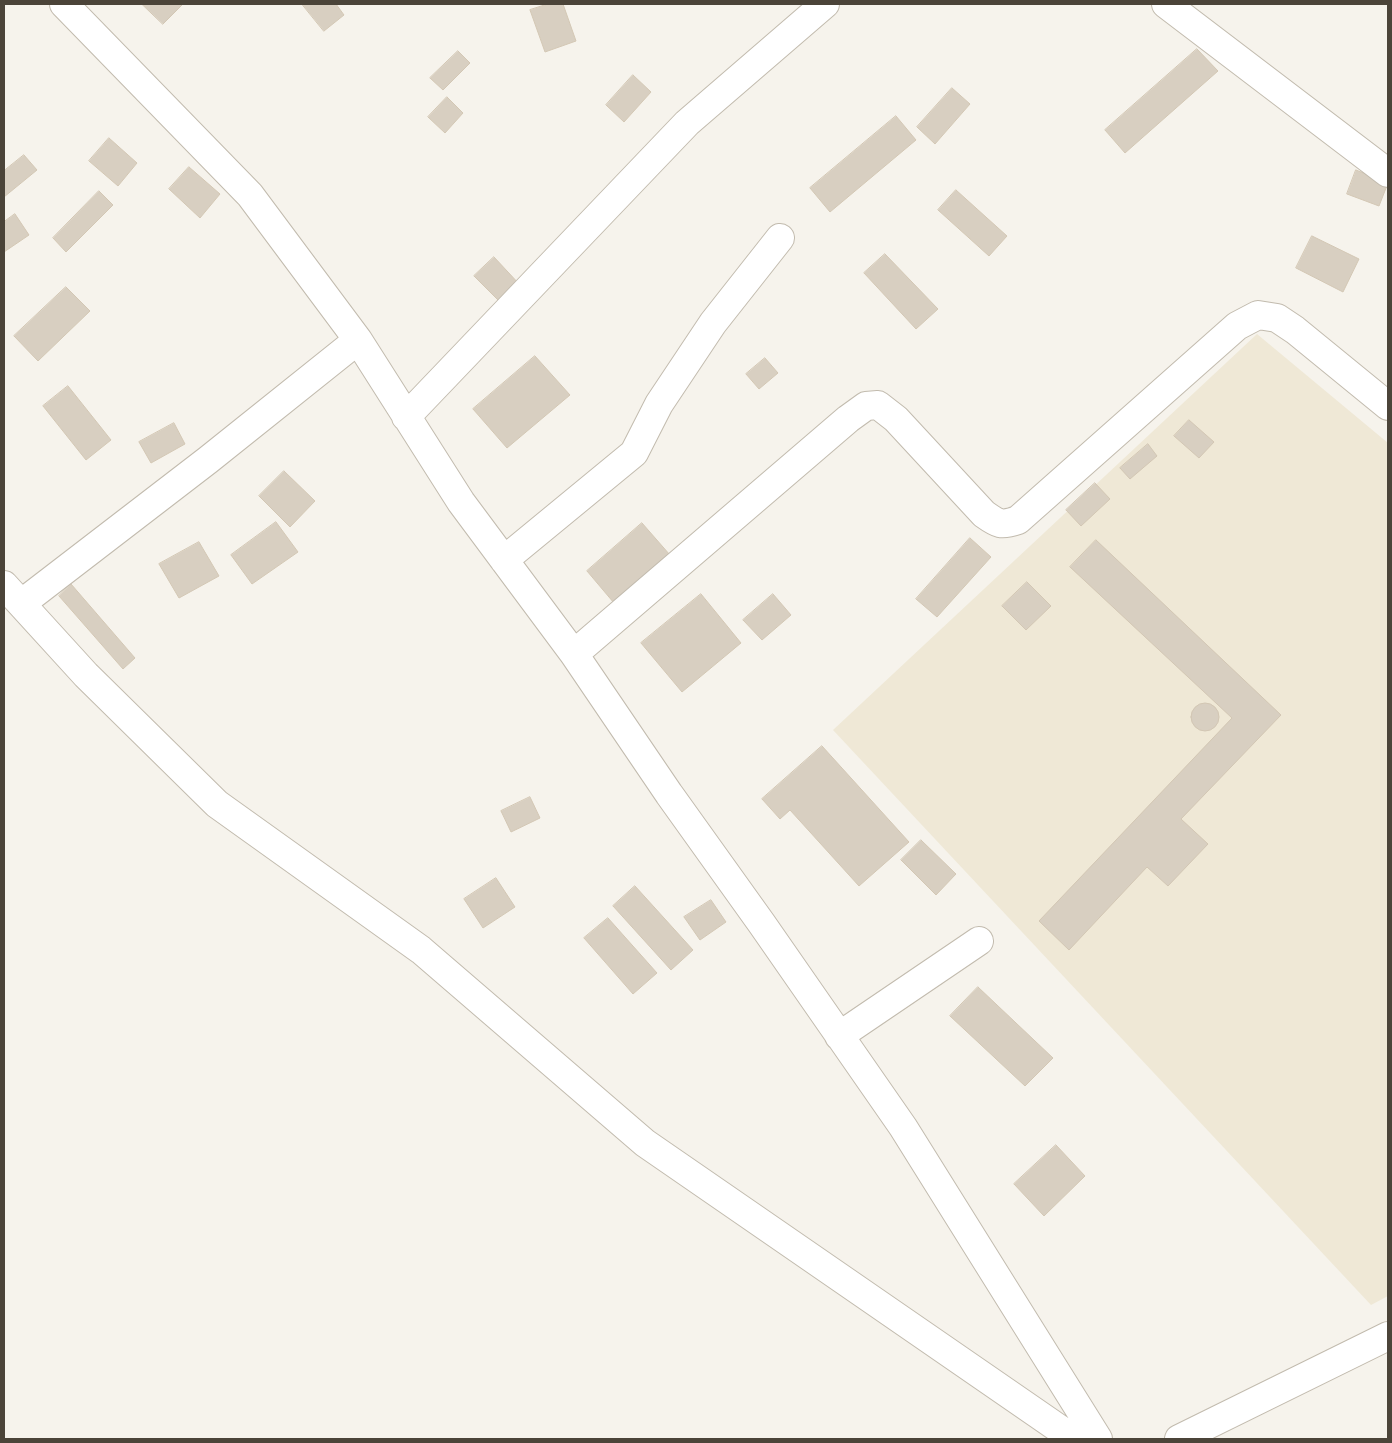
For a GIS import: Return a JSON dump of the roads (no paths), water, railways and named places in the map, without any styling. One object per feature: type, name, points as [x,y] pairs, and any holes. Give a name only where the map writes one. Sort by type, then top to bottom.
[{"type":"street","points":[[65,4],[250,195],[358,340],[461,502],[574,654],[903,1127],[1098,1439]]},
{"type":"street","points":[[406,416],[687,123],[825,4]]},
{"type":"street","points":[[1166,4],[1388,173]]},
{"type":"street","points":[[504,560],[634,453],[659,404],[708,330],[780,238]]},
{"type":"street","points":[[574,654],[848,419],[866,406],[878,406],[896,419],[984,514],[997,523],[1006,524],[1018,520],[1237,326],[1258,315],[1277,318],[1295,330],[1388,406]]},
{"type":"street","points":[[358,340],[208,460],[13,594],[86,676],[217,804],[421,950],[645,1143],[1074,1439]]},
{"type":"street","points":[[839,1036],[979,941]]},
{"type":"street","points":[[1179,1439],[1388,1336]]}]
